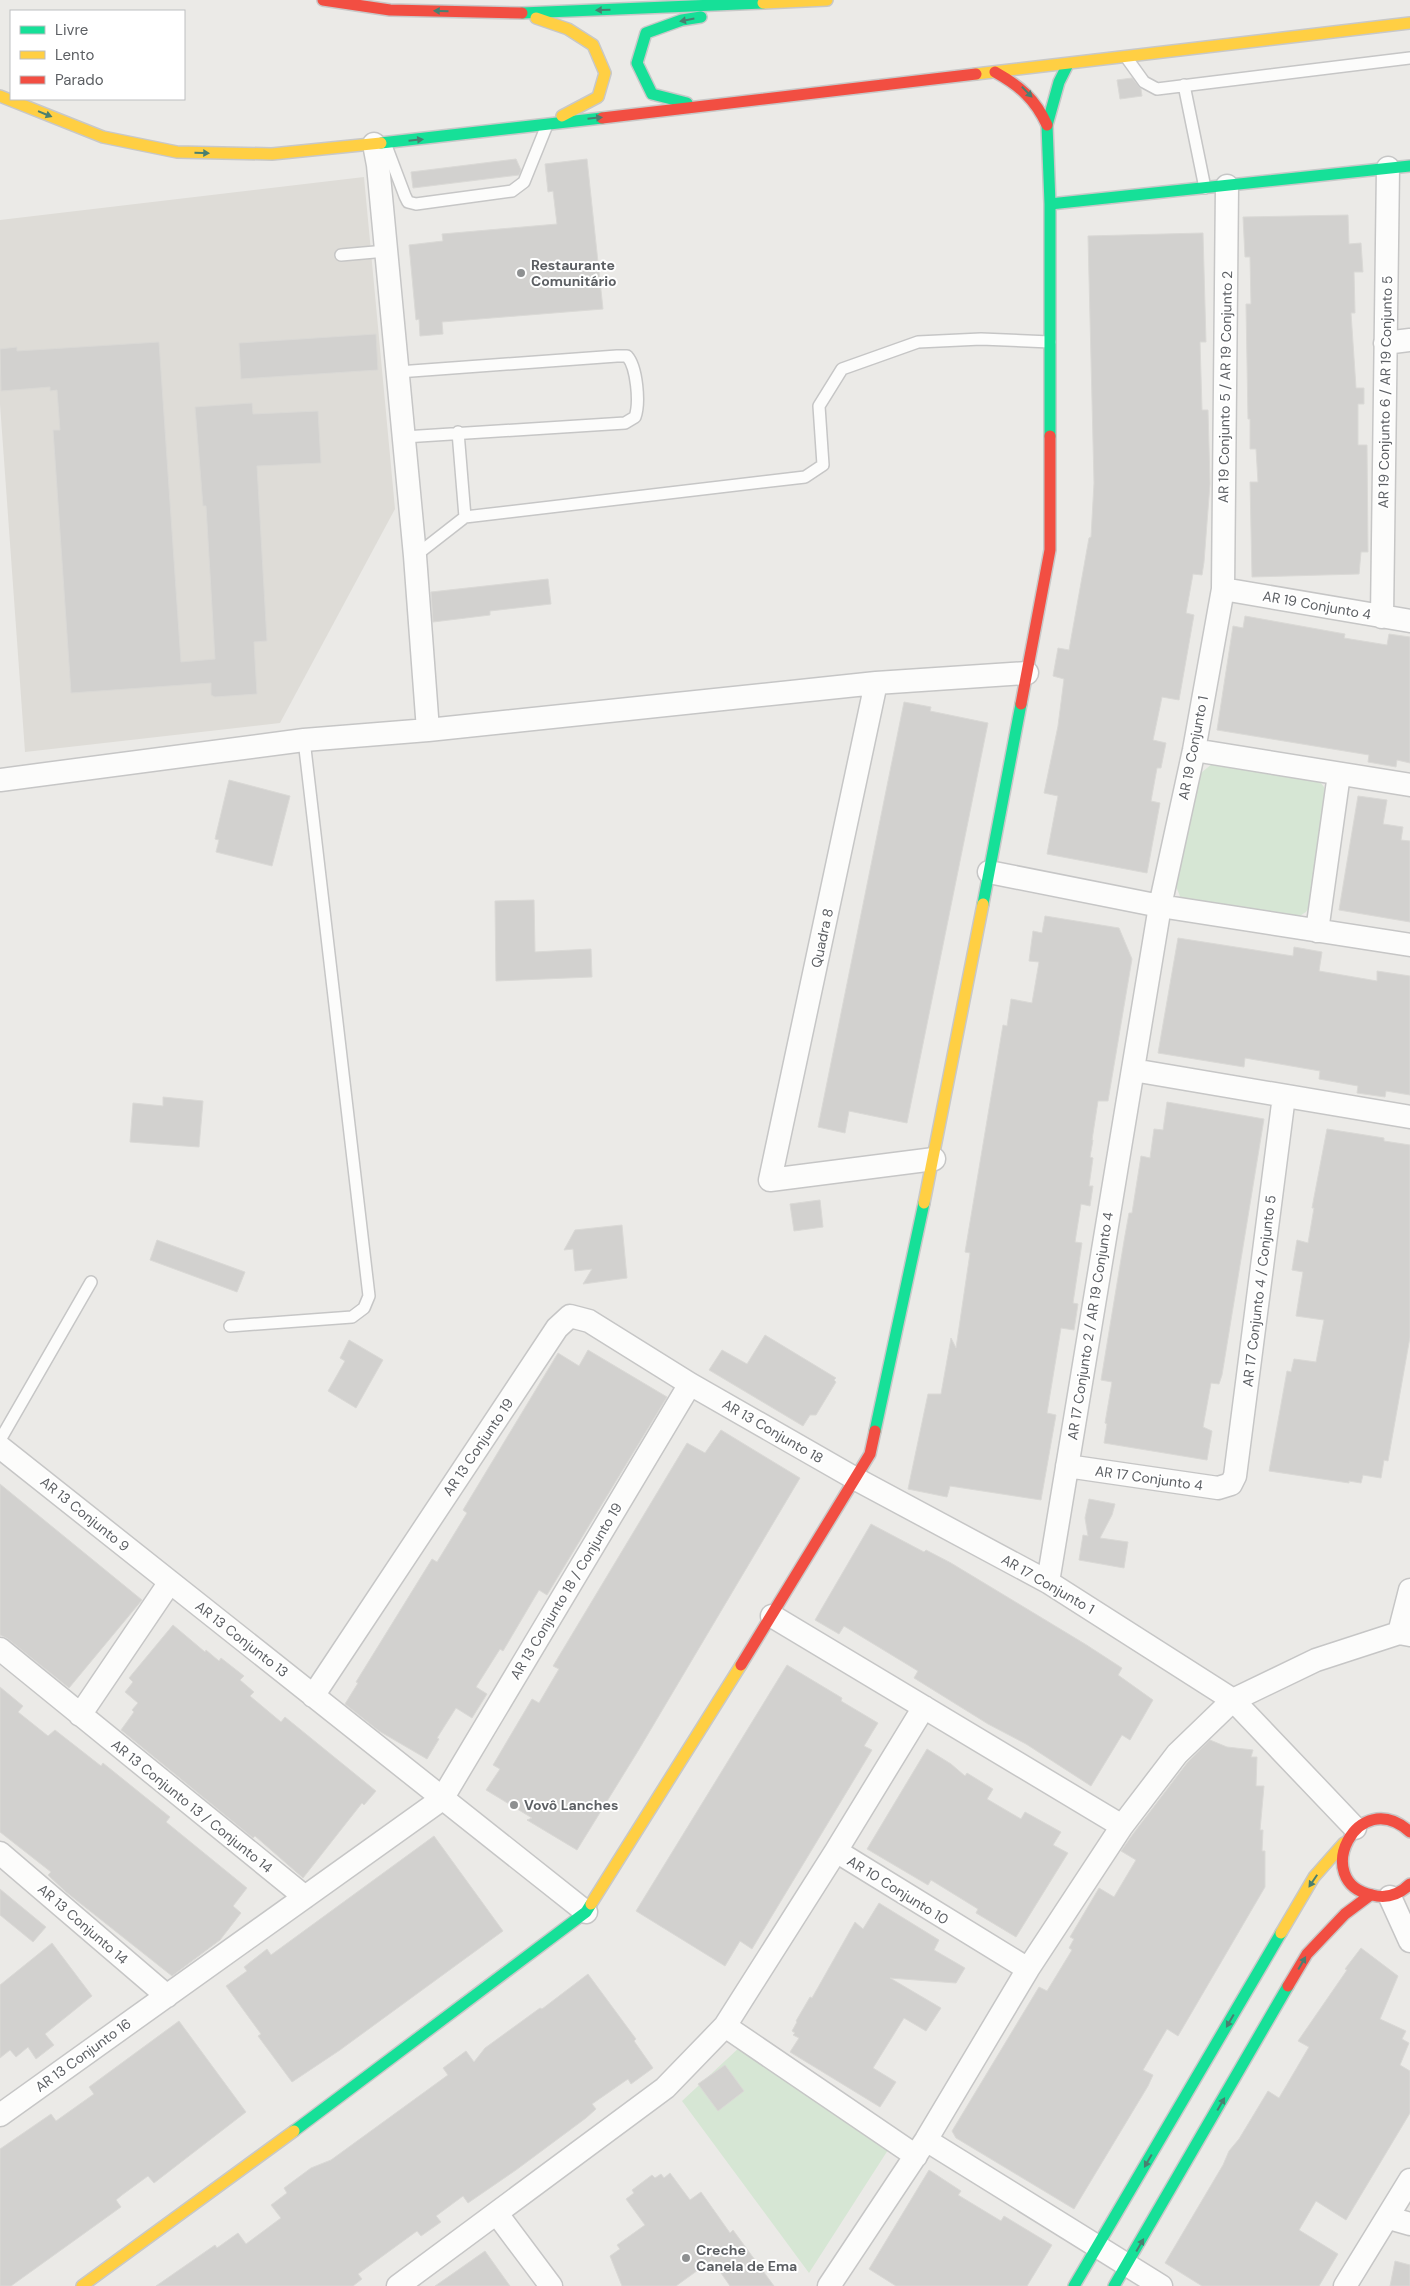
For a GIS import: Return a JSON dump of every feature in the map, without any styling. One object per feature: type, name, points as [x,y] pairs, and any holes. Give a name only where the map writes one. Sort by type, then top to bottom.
[{"type":"street","points":[[323,0],[390,10],[522,13],[822,1]]},
{"type":"street","points":[[698,106],[652,94],[637,63],[646,33],[682,20],[827,0]]},
{"type":"street","points":[[522,13],[568,29],[592,45],[605,73],[598,97],[548,123]]},
{"type":"street","points":[[10,100],[104,137],[177,152],[272,154],[1068,64],[1410,23]]},
{"type":"street","points":[[82,2286],[309,2120],[586,1912],[772,1616],[870,1454],[934,1159],[1050,550],[1050,204],[1048,125],[1059,82],[1068,64]]},
{"type":"street","points":[[995,72],[1022,86],[1031,96],[1048,125]]},
{"type":"street","points":[[380,143],[386,251],[415,556],[428,730]]},
{"type":"street","points":[[1050,204],[1399,167]]},
{"type":"street","name":"AR 19 Conjunto 6 / AR 19 Conjunto 5","points":[[1382,616],[1386,343],[1399,167]]},
{"type":"street","name":"AR 19 Conjunto 5 / AR 19 Conjunto 2","points":[[1216,187],[1223,589]]},
{"type":"street","points":[[1386,343],[1410,340]]},
{"type":"street","name":"AR 19 Conjunto 4","points":[[1223,589],[1410,621]]},
{"type":"street","name":"AR 19 Conjunto 1","points":[[1132,1070],[1160,906],[1194,750],[1223,589]]},
{"type":"street","points":[[0,780],[304,740],[428,730],[876,683],[1027,673]]},
{"type":"street","name":"Quadra 8","points":[[876,683],[770,1180],[934,1159]]},
{"type":"street","points":[[1194,750],[1410,786]]},
{"type":"street","points":[[1317,931],[1339,774]]},
{"type":"street","points":[[989,872],[1160,906],[1410,945]]},
{"type":"street","points":[[1132,1070],[1410,1116]]},
{"type":"street","name":"AR 17 Conjunto 2 / AR 19 Conjunto 4","points":[[1048,1582],[1132,1070]]},
{"type":"street","name":"AR 17 Conjunto 4 / Conjunto 5","points":[[1230,1484],[1236,1476],[1284,1096]]},
{"type":"street","name":"AR 13 Conjunto 19","points":[[313,1696],[557,1328],[570,1316],[589,1321],[690,1384]]},
{"type":"street","name":"AR 13 Conjunto 18","points":[[690,1384],[856,1479]]},
{"type":"street","name":"AR 13 Conjunto 18 / Conjunto 19","points":[[442,1799],[690,1384]]},
{"type":"street","name":"AR 13 Conjunto 9","points":[[0,1447],[170,1582]]},
{"type":"street","name":"AR 17 Conjunto 4","points":[[1067,1466],[1218,1488],[1230,1484]]},
{"type":"street","name":"AR 17 Conjunto 1","points":[[856,1479],[1048,1582],[1233,1700],[1349,1836]]},
{"type":"street","points":[[80,1714],[170,1582]]},
{"type":"street","name":"AR 13 Conjunto 13","points":[[170,1582],[586,1912]]},
{"type":"street","points":[[829,2286],[921,2148],[1028,1969],[1122,1826],[1177,1754],[1233,1700],[1316,1660],[1404,1634],[1410,1590]]},
{"type":"street","points":[[772,1616],[1122,1826]]},
{"type":"street","name":"AR 13 Conjunto 13 / Conjunto 14","points":[[0,1649],[305,1897]]},
{"type":"street","name":"AR 10 Conjunto 10","points":[[924,1707],[836,1851],[1028,1969]]},
{"type":"street","name":"AR 13 Conjunto 16","points":[[0,2115],[442,1799]]},
{"type":"street","points":[[1074,2286],[1314,1878],[1349,1836],[1367,1821],[1380,1818],[1394,1821],[1410,1832]]},
{"type":"street","points":[[1349,1836],[1341,1860],[1344,1875],[1355,1888],[1380,1896],[1410,1941]]},
{"type":"street","points":[[398,2286],[665,2088],[725,2026],[836,1851]]},
{"type":"street","name":"AR 13 Conjunto 14","points":[[0,1853],[167,1996]]},
{"type":"street","points":[[1114,2286],[1128,2266],[1308,1954],[1345,1914],[1380,1896],[1403,1891],[1410,1884]]},
{"type":"street","points":[[725,2026],[921,2148],[1098,2245],[1161,2286]]},
{"type":"street","points":[[1345,2286],[1389,2218],[1410,2180]]},
{"type":"street","points":[[497,2214],[551,2286]]},
{"type":"street","points":[[1389,2218],[1410,2224]]},
{"type":"lane","points":[[1126,57],[1144,82],[1157,89],[1410,58]]},
{"type":"lane","points":[[1184,86],[1216,187]]},
{"type":"lane","points":[[380,143],[408,202],[416,204],[512,191],[520,187],[524,182],[548,123]]},
{"type":"lane","points":[[341,255],[386,251]]},
{"type":"lane","points":[[415,556],[464,517],[805,477],[823,465],[819,406],[842,369],[918,342],[981,339],[1050,342]]},
{"type":"lane","points":[[398,372],[617,356],[628,356],[634,363],[638,409],[635,417],[625,423],[458,432],[404,437]]},
{"type":"lane","points":[[458,432],[464,517]]},
{"type":"lane","points":[[230,1326],[352,1317],[364,1308],[369,1296],[304,740]]},
{"type":"lane","points":[[0,1440],[91,1282]]},
{"type":"shaded area","points":[[364,177],[395,509],[280,723],[25,752],[0,404],[0,220]]},
{"type":"green space","points":[[1212,764],[1317,778],[1324,787],[1326,798],[1309,907],[1306,912],[1298,917],[1181,899],[1176,886],[1197,776]]},
{"type":"green space","points":[[741,2046],[888,2150],[809,2273],[682,2101]]},
{"type":"building","points":[[1132,78],[1141,89],[1142,96],[1120,99],[1117,80]]},
{"type":"building","points":[[516,159],[521,170],[519,175],[413,188],[411,172]]},
{"type":"building","points":[[587,159],[603,309],[442,322],[443,334],[420,336],[419,319],[416,320],[409,245],[443,241],[442,234],[557,224],[553,191],[548,192],[545,164]]},
{"type":"building","points":[[1348,215],[1349,244],[1361,243],[1363,272],[1354,272],[1355,313],[1351,313],[1356,388],[1364,388],[1364,404],[1358,404],[1358,445],[1367,445],[1368,552],[1361,552],[1359,574],[1252,577],[1250,482],[1258,482],[1256,449],[1250,449],[1250,419],[1248,419],[1246,304],[1251,304],[1250,257],[1245,257],[1243,217]]},
{"type":"building","points":[[1203,233],[1206,342],[1200,342],[1202,410],[1208,410],[1210,484],[1204,562],[1202,575],[1193,574],[1186,613],[1194,615],[1179,700],[1162,697],[1153,740],[1166,743],[1161,768],[1157,768],[1151,801],[1160,803],[1147,873],[1047,854],[1058,796],[1044,793],[1058,726],[1064,679],[1053,676],[1058,648],[1069,650],[1089,538],[1091,537],[1094,483],[1088,236]]},
{"type":"building","points":[[376,334],[378,370],[241,379],[239,343]]},
{"type":"building","points":[[159,342],[181,662],[215,659],[206,506],[203,506],[195,407],[252,403],[253,414],[318,411],[321,463],[257,466],[267,641],[254,642],[257,694],[215,697],[211,695],[211,683],[71,693],[53,430],[60,430],[57,390],[50,391],[50,387],[1,391],[0,349],[17,347],[17,351]]},
{"type":"building","points":[[548,579],[551,604],[490,611],[490,615],[433,622],[431,592]]},
{"type":"building","points":[[1245,616],[1345,634],[1344,638],[1387,645],[1389,634],[1410,637],[1410,763],[1397,760],[1396,767],[1368,762],[1369,755],[1217,730],[1233,626],[1243,628]]},
{"type":"building","points":[[904,702],[931,707],[930,711],[988,723],[907,1123],[849,1111],[845,1133],[818,1127]]},
{"type":"building","points":[[229,780],[290,796],[272,866],[216,852],[219,840],[215,839]]},
{"type":"building","points":[[1358,796],[1387,800],[1383,824],[1403,827],[1401,840],[1410,841],[1410,922],[1339,910]]},
{"type":"building","points":[[534,900],[535,952],[591,949],[592,977],[496,981],[495,901]]},
{"type":"building","points":[[1045,916],[1119,928],[1132,959],[1108,1101],[1098,1101],[1090,1157],[1093,1158],[1089,1186],[1093,1186],[1090,1206],[1081,1204],[1075,1242],[1082,1243],[1073,1303],[1078,1304],[1074,1330],[1061,1328],[1047,1413],[1056,1415],[1041,1500],[950,1486],[947,1497],[908,1489],[928,1394],[941,1394],[951,1338],[956,1348],[970,1253],[965,1252],[1003,1025],[1007,1026],[1011,999],[1032,1003],[1039,962],[1029,961],[1033,931],[1042,933]]},
{"type":"building","points":[[1178,938],[1293,956],[1294,947],[1322,952],[1319,971],[1377,981],[1377,971],[1410,976],[1410,1095],[1386,1091],[1385,1097],[1357,1093],[1358,1086],[1319,1079],[1320,1071],[1245,1058],[1244,1067],[1158,1053]]},
{"type":"building","points":[[163,1097],[203,1101],[199,1147],[130,1142],[133,1103],[163,1106]]},
{"type":"building","points":[[1167,1102],[1264,1119],[1222,1375],[1219,1384],[1211,1383],[1203,1427],[1212,1431],[1207,1460],[1104,1443],[1107,1424],[1105,1423],[1112,1382],[1101,1380],[1129,1213],[1132,1213],[1141,1156],[1150,1158],[1154,1129],[1163,1130]]},
{"type":"building","points":[[1327,1129],[1384,1138],[1384,1141],[1410,1145],[1410,1337],[1388,1461],[1384,1460],[1381,1478],[1363,1475],[1361,1483],[1349,1481],[1349,1483],[1269,1471],[1287,1371],[1291,1372],[1294,1359],[1316,1362],[1324,1320],[1296,1316],[1303,1272],[1292,1270],[1297,1240],[1308,1243],[1314,1208],[1312,1208]]},
{"type":"building","points":[[820,1200],[823,1227],[794,1231],[790,1204]]},
{"type":"building","points":[[622,1225],[627,1278],[583,1284],[592,1269],[575,1271],[573,1249],[564,1250],[575,1230]]},
{"type":"building","points":[[157,1240],[245,1272],[237,1292],[150,1260]]},
{"type":"building","points":[[765,1335],[836,1378],[834,1380],[836,1382],[816,1415],[810,1415],[803,1426],[709,1370],[722,1350],[747,1364]]},
{"type":"building","points":[[349,1340],[383,1360],[356,1408],[328,1391],[345,1361],[340,1358]]},
{"type":"building","points":[[588,1350],[667,1397],[547,1595],[539,1590],[503,1651],[500,1649],[476,1687],[487,1694],[472,1718],[456,1708],[437,1738],[439,1739],[427,1759],[379,1731],[345,1704],[358,1683],[356,1682],[432,1559],[437,1562],[467,1513],[463,1510],[558,1353],[579,1366]]},
{"type":"building","points":[[721,1430],[800,1478],[577,1850],[527,1820],[532,1818],[486,1790],[500,1769],[493,1765],[532,1699],[539,1703],[559,1669],[553,1666],[687,1443],[705,1453]]},
{"type":"building","points":[[0,1484],[142,1600],[69,1688],[8,1639],[0,1635]]},
{"type":"building","points":[[1089,1499],[1115,1504],[1112,1515],[1100,1538],[1128,1542],[1124,1568],[1079,1560],[1083,1535],[1088,1536],[1085,1518]]},
{"type":"building","points":[[871,1524],[924,1552],[926,1550],[951,1563],[1085,1644],[1122,1668],[1118,1675],[1153,1700],[1130,1740],[1122,1735],[1091,1786],[1026,1744],[988,1724],[914,1678],[918,1671],[844,1626],[839,1634],[815,1620]]},
{"type":"building","points":[[173,1625],[205,1652],[206,1650],[219,1661],[221,1658],[244,1676],[240,1680],[254,1692],[250,1696],[281,1722],[285,1717],[376,1791],[364,1805],[362,1803],[303,1878],[255,1836],[253,1838],[121,1730],[138,1703],[125,1692],[133,1682],[129,1678]]},
{"type":"building","points":[[787,1665],[842,1698],[841,1701],[878,1723],[864,1746],[872,1750],[752,1949],[740,1941],[725,1966],[636,1911]]},
{"type":"building","points":[[0,1687],[23,1706],[18,1712],[48,1736],[55,1730],[101,1766],[103,1763],[170,1817],[166,1822],[247,1888],[233,1906],[241,1913],[220,1940],[172,1976],[66,1892],[48,1875],[51,1872],[0,1832]]},
{"type":"building","points":[[1210,1740],[1227,1747],[1253,1750],[1251,1757],[1257,1757],[1256,1786],[1264,1786],[1260,1830],[1263,1830],[1262,1851],[1265,1851],[1265,1887],[1178,2036],[1167,2029],[1143,2070],[1153,2075],[1148,2086],[1074,2209],[956,2138],[952,2131],[1039,1987],[1047,1991],[1072,1950],[1069,1948],[1074,1939],[1070,1937],[1099,1888],[1114,1897],[1136,1860],[1121,1851],[1187,1763]]},
{"type":"building","points":[[927,1749],[951,1764],[965,1776],[967,1773],[993,1789],[987,1799],[1021,1819],[1025,1812],[1061,1832],[1053,1845],[1068,1853],[1016,1937],[976,1913],[978,1909],[931,1880],[928,1885],[867,1849]]},
{"type":"building","points":[[434,1836],[503,1931],[340,2050],[292,2082],[258,2036],[261,2034],[226,1986],[247,1971],[244,1967],[267,1949],[271,1955]]},
{"type":"building","points":[[0,1889],[46,1927],[33,1942],[0,1915]]},
{"type":"building","points":[[879,1903],[939,1940],[934,1950],[965,1968],[956,1983],[890,1978],[941,2008],[926,2031],[904,2018],[873,2068],[896,2082],[880,2107],[790,2052],[799,2038],[793,2035],[795,2033],[792,2031],[810,1997],[812,1998],[855,1922],[863,1929]]},
{"type":"building","points":[[52,1943],[92,1996],[45,2034],[54,2045],[36,2059],[28,2047],[16,2057],[10,2050],[0,2058],[0,1985]]},
{"type":"building","points":[[1361,1948],[1398,1976],[1380,2019],[1406,2031],[1402,2039],[1409,2043],[1400,2065],[1410,2071],[1410,2113],[1346,2220],[1316,2201],[1299,2230],[1338,2254],[1319,2286],[1202,2286],[1165,2263],[1223,2165],[1229,2151],[1239,2139],[1268,2091],[1279,2098],[1309,2047],[1298,2041]]},
{"type":"building","points":[[588,1974],[636,2039],[634,2041],[653,2068],[631,2084],[628,2079],[592,2104],[596,2109],[586,2118],[516,2170],[468,2203],[463,2196],[436,2216],[441,2222],[421,2236],[417,2231],[358,2274],[362,2279],[353,2286],[156,2286],[215,2245],[217,2248],[238,2233],[246,2244],[281,2218],[271,2205],[287,2193],[284,2188],[311,2168],[331,2160],[448,2075],[443,2068],[466,2051],[474,2062],[485,2048],[540,2008],[542,2009]]},
{"type":"building","points":[[179,2021],[246,2112],[154,2183],[148,2176],[122,2195],[116,2200],[121,2207],[11,2286],[0,2286],[0,2149],[51,2114],[56,2121],[94,2094],[89,2087]]},
{"type":"building","points":[[725,2065],[744,2091],[718,2111],[698,2084]]},
{"type":"building","points":[[929,2170],[961,2191],[958,2195],[1001,2221],[1004,2216],[1052,2245],[1027,2286],[896,2286],[869,2269]]},
{"type":"building","points":[[670,2173],[690,2200],[701,2192],[730,2233],[733,2230],[774,2286],[730,2286],[712,2260],[676,2286],[622,2286],[610,2256],[620,2249],[617,2245],[645,2225],[626,2199],[634,2193],[632,2190],[652,2175],[655,2178],[661,2174],[664,2178]]},
{"type":"building","points":[[485,2251],[510,2286],[435,2286],[458,2270]]},
{"type":"building","points":[[1395,2261],[1410,2265],[1410,2286],[1390,2286]]},
{"type":"traffic: fast","points":[[522,13],[763,3]]},
{"type":"traffic: fast","points":[[687,103],[652,94],[637,63],[646,33],[682,20],[701,17]]},
{"type":"traffic: fast","points":[[1050,436],[1050,204],[1047,125],[1059,82],[1068,64]]},
{"type":"traffic: fast","points":[[381,143],[602,118]]},
{"type":"traffic: fast","points":[[1050,204],[1410,166]]},
{"type":"traffic: fast","points":[[983,904],[1021,704]]},
{"type":"traffic: fast","points":[[875,1431],[924,1203]]},
{"type":"traffic: fast","points":[[294,2131],[586,1912],[591,1904]]},
{"type":"traffic: fast","points":[[1074,2286],[1281,1933]]},
{"type":"traffic: fast","points":[[1114,2286],[1288,1986]]},
{"type":"traffic: slow","points":[[763,3],[827,0]]},
{"type":"traffic: slow","points":[[536,18],[568,29],[593,45],[605,73],[598,97],[562,116]]},
{"type":"traffic: slow","points":[[976,74],[1410,23]]},
{"type":"traffic: slow","points":[[0,96],[10,100]]},
{"type":"traffic: slow","points":[[10,100],[103,137],[177,152],[272,154],[381,143]]},
{"type":"traffic: slow","points":[[924,1203],[983,904]]},
{"type":"traffic: slow","points":[[591,1904],[741,1665]]},
{"type":"traffic: slow","points":[[1281,1933],[1314,1877],[1344,1843]]},
{"type":"traffic: slow","points":[[82,2286],[294,2131]]},
{"type":"traffic: jam","points":[[323,0],[390,10],[522,13]]},
{"type":"traffic: jam","points":[[995,72],[1032,100],[1047,125]]},
{"type":"traffic: jam","points":[[602,118],[976,74]]},
{"type":"traffic: jam","points":[[1021,704],[1050,550],[1050,436]]},
{"type":"traffic: jam","points":[[741,1665],[870,1454],[875,1431]]},
{"type":"traffic: jam","points":[[1410,1832],[1391,1820],[1373,1820],[1358,1827],[1348,1841],[1343,1857],[1344,1873],[1354,1887],[1372,1895],[1383,1897],[1392,1895],[1402,1891],[1410,1884]]},
{"type":"traffic: jam","points":[[1288,1986],[1307,1954],[1345,1914],[1369,1896]]},
{"type":"place","name":"Restaurante Comunitário","points":[[521,273]]},
{"type":"place","name":"Vovô Lanches","points":[[514,1805]]},
{"type":"place","name":"Creche Canela de Ema","points":[[686,2258]]}]
